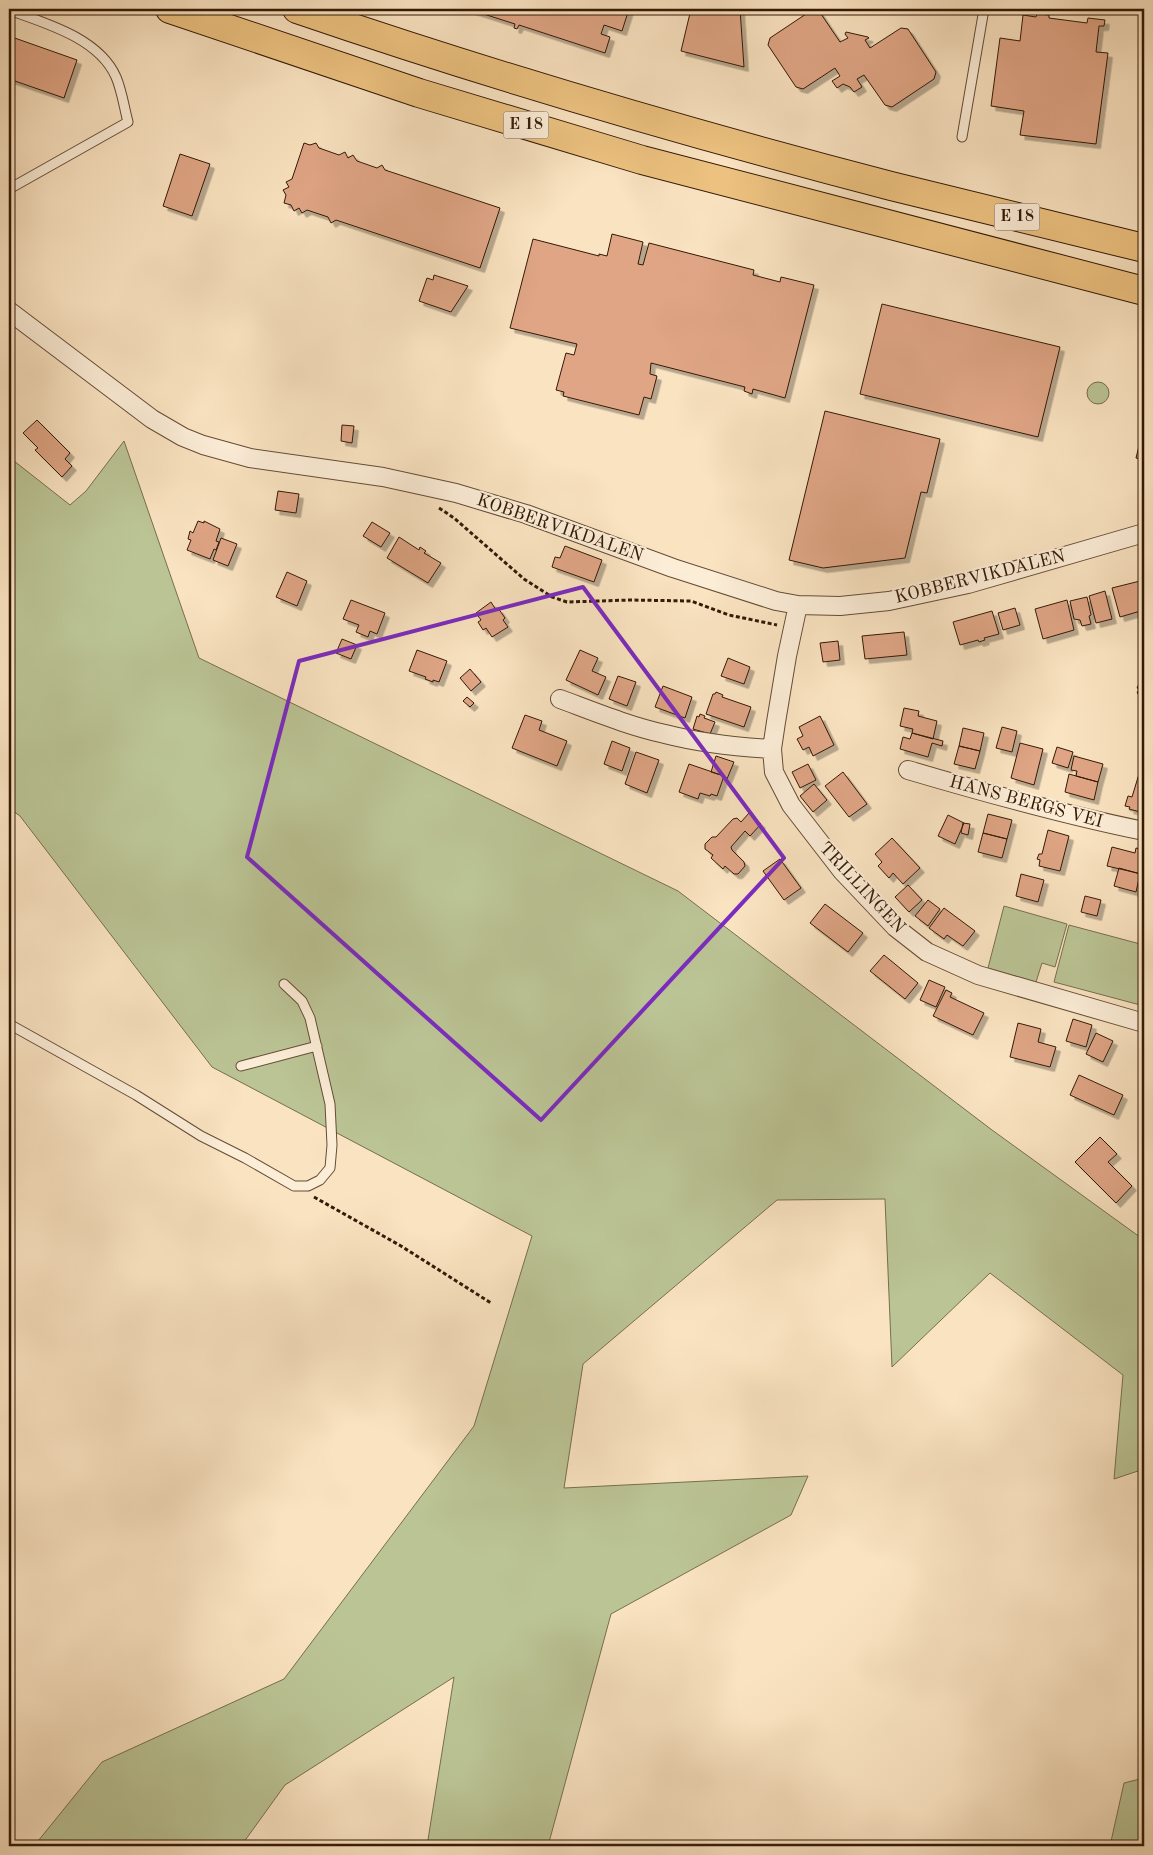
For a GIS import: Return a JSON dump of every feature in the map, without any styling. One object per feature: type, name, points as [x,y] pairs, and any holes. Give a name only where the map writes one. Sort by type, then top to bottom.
[{"type":"highway","name":"E 18","points":[[170,9],[419,93],[642,160],[1140,291]]},
{"type":"highway","name":"E 18","points":[[297,9],[432,55],[650,120],[890,186],[1144,248]]},
{"type":"street","name":"KOBBERVIKDALEN","points":[[9,310],[152,419],[183,437],[203,445],[250,458],[384,477],[456,493],[526,514],[727,586],[776,601],[798,605],[840,606],[889,601],[968,584],[1144,533]]},
{"type":"street","name":"TRILLINGEN","points":[[798,605],[787,656],[772,749],[774,772],[792,805],[842,871],[895,927],[927,952],[978,975],[1144,1023]]},
{"type":"street","points":[[560,699],[631,725],[666,735],[741,747],[772,749]]},
{"type":"street","name":"HANS BERGS VEI","points":[[908,770],[1092,821],[1144,831]]},
{"type":"lane","points":[[962,136],[984,9]]},
{"type":"lane","points":[[9,10],[66,31],[87,43],[116,76],[128,122],[9,189]]},
{"type":"lane","points":[[9,1024],[136,1095],[201,1136],[294,1186],[308,1186],[317,1183],[330,1168],[332,1145],[330,1104],[310,1018],[302,1001],[284,984]]},
{"type":"lane","points":[[241,1066],[318,1046]]},
{"type":"path","points":[[437,506],[454,518],[524,579],[552,597],[568,602],[691,601],[728,615],[764,623],[785,625]]},
{"type":"path","points":[[294,1186],[401,1246],[491,1303]]},
{"type":"highlighted area","points":[[583,587],[784,858],[541,1120],[247,857],[299,661]]},
{"type":"green space","points":[[1094,382],[1102,382],[1109,389],[1109,397],[1102,404],[1094,404],[1087,397],[1087,389]]},
{"type":"green space","points":[[124,441],[199,658],[678,891],[992,1130],[1144,1240],[1144,1469],[1114,1479],[1123,1375],[990,1273],[892,1367],[885,1199],[777,1200],[583,1364],[564,1488],[808,1476],[791,1515],[611,1614],[548,1846],[427,1846],[454,1677],[285,1785],[241,1846],[34,1846],[102,1762],[284,1679],[474,1426],[532,1236],[212,1067],[20,816],[9,808],[9,457],[70,505],[86,491]]},
{"type":"green space","points":[[1004,906],[1067,924],[1055,967],[1042,963],[1036,982],[988,968]]},
{"type":"green space","points":[[1069,925],[1144,945],[1144,1006],[1054,982]]},
{"type":"green space","points":[[1144,1778],[1144,1846],[1110,1846],[1124,1783]]},
{"type":"building","points":[[468,9],[629,9],[622,31],[604,25],[601,34],[610,37],[605,53],[519,25],[517,29],[514,28],[515,24]]},
{"type":"building","points":[[691,9],[740,9],[744,67],[681,51]]},
{"type":"building","points":[[812,10],[819,11],[840,42],[848,38],[845,34],[846,32],[868,37],[865,40],[870,48],[901,28],[908,29],[936,72],[934,79],[892,107],[885,105],[864,75],[857,79],[862,87],[854,92],[850,87],[843,84],[837,88],[832,81],[840,76],[835,68],[803,89],[796,87],[768,45],[770,38]]},
{"type":"building","points":[[1037,14],[1049,15],[1049,18],[1087,23],[1088,18],[1105,20],[1104,26],[1099,26],[1096,52],[1108,53],[1096,144],[1020,135],[1024,111],[991,106],[1000,38],[1020,41],[1023,15],[1036,17]]},
{"type":"building","points":[[9,36],[77,60],[64,98],[9,79]]},
{"type":"building","points":[[304,143],[310,145],[316,143],[319,148],[339,155],[345,152],[348,158],[353,155],[357,161],[377,168],[382,165],[385,170],[500,208],[480,268],[336,220],[331,223],[328,217],[307,210],[302,213],[299,208],[294,211],[291,205],[284,203],[286,195],[283,190],[289,187],[286,182],[292,179]]},
{"type":"building","points":[[180,154],[210,164],[192,216],[163,206]]},
{"type":"building","points":[[612,234],[643,242],[638,264],[643,265],[649,243],[754,270],[753,275],[780,282],[781,277],[814,285],[785,398],[753,389],[752,394],[744,391],[745,387],[651,363],[650,374],[657,376],[651,399],[644,397],[639,415],[563,396],[564,392],[556,390],[566,353],[574,355],[577,344],[510,328],[533,239],[599,256],[599,254],[607,256]]},
{"type":"building","points":[[434,275],[468,286],[451,312],[419,301],[427,278],[433,280]]},
{"type":"building","points":[[882,304],[1060,347],[1038,437],[860,394]]},
{"type":"building","points":[[825,411],[940,439],[927,493],[921,492],[905,558],[823,568],[789,560]]},
{"type":"building","points":[[37,420],[70,453],[65,459],[72,466],[62,477],[35,450],[38,448],[23,433]]},
{"type":"building","points":[[342,425],[354,426],[352,443],[341,441]]},
{"type":"building","points":[[1144,426],[1144,460],[1136,458]]},
{"type":"building","points":[[278,491],[299,494],[296,513],[275,510]]},
{"type":"building","points":[[198,521],[204,523],[204,521],[220,529],[216,541],[219,542],[210,559],[187,550],[191,540],[188,539],[190,531],[193,533]]},
{"type":"building","points":[[372,522],[390,533],[381,547],[363,536]]},
{"type":"building","points":[[399,537],[419,550],[420,547],[426,551],[424,553],[441,563],[428,583],[387,558]]},
{"type":"building","points":[[221,538],[237,544],[228,566],[213,560]]},
{"type":"building","points":[[565,546],[602,560],[594,582],[552,567],[555,557],[560,558]]},
{"type":"building","points":[[287,572],[307,581],[297,606],[276,597]]},
{"type":"building","points":[[1144,580],[1144,610],[1120,617],[1112,588]]},
{"type":"building","points":[[1105,591],[1112,619],[1096,623],[1089,596]]},
{"type":"building","points":[[1087,597],[1091,624],[1082,626],[1080,620],[1074,619],[1070,601]]},
{"type":"building","points":[[351,600],[385,613],[377,634],[370,631],[368,637],[356,632],[359,625],[343,619]]},
{"type":"building","points":[[1067,600],[1074,630],[1043,639],[1035,609]]},
{"type":"building","points":[[491,602],[496,610],[498,608],[505,618],[503,620],[508,627],[492,637],[486,628],[483,630],[478,622],[481,620],[476,613]]},
{"type":"building","points":[[1015,608],[1020,625],[1003,630],[998,613]]},
{"type":"building","points":[[992,611],[999,634],[984,638],[985,640],[979,642],[978,640],[960,645],[953,622]]},
{"type":"building","points":[[904,632],[907,655],[865,659],[862,636]]},
{"type":"building","points":[[342,639],[357,645],[351,659],[336,653]]},
{"type":"building","points":[[838,641],[840,660],[823,662],[820,643]]},
{"type":"building","points":[[417,650],[447,661],[439,682],[433,680],[433,682],[425,679],[426,677],[409,671]]},
{"type":"building","points":[[580,650],[598,658],[592,671],[606,677],[598,695],[566,680]]},
{"type":"building","points":[[728,658],[750,667],[744,684],[721,676]]},
{"type":"building","points":[[470,669],[481,682],[471,691],[460,678]]},
{"type":"building","points":[[1144,673],[1144,697],[1137,693],[1139,689],[1137,688]]},
{"type":"building","points":[[618,676],[636,682],[627,706],[609,699]]},
{"type":"building","points":[[663,686],[692,697],[685,718],[655,707]]},
{"type":"building","points":[[716,692],[723,695],[722,697],[751,707],[744,727],[706,714],[713,694]]},
{"type":"building","points":[[467,697],[474,703],[470,707],[463,701]]},
{"type":"building","points":[[904,708],[919,711],[918,716],[937,721],[933,739],[912,733],[913,729],[900,726]]},
{"type":"building","points":[[700,714],[705,716],[704,718],[715,722],[710,734],[693,729],[697,716],[699,717]]},
{"type":"building","points":[[525,715],[542,721],[539,730],[567,741],[557,766],[512,748]]},
{"type":"building","points":[[820,716],[834,745],[813,756],[809,747],[803,750],[797,739],[803,736],[799,727]]},
{"type":"building","points":[[1002,727],[1017,731],[1012,752],[996,748]]},
{"type":"building","points":[[963,728],[984,733],[980,751],[959,746]]},
{"type":"building","points":[[912,733],[943,741],[942,746],[932,743],[928,757],[900,749],[903,737],[910,739]]},
{"type":"building","points":[[612,741],[630,748],[622,771],[604,764]]},
{"type":"building","points":[[1020,743],[1043,749],[1034,785],[1011,778]]},
{"type":"building","points":[[959,746],[980,751],[975,769],[954,764]]},
{"type":"building","points":[[1057,747],[1073,752],[1068,768],[1052,763]]},
{"type":"building","points":[[636,752],[659,760],[647,793],[625,784]]},
{"type":"building","points":[[716,756],[734,762],[727,779],[723,778],[724,776],[711,772]]},
{"type":"building","points":[[1074,756],[1103,764],[1098,782],[1076,776],[1077,771],[1071,770]]},
{"type":"building","points":[[689,764],[724,776],[717,796],[700,793],[698,799],[679,792]]},
{"type":"building","points":[[808,764],[816,780],[800,788],[792,772]]},
{"type":"building","points":[[843,772],[867,804],[849,817],[825,786]]},
{"type":"building","points":[[1069,774],[1098,782],[1094,800],[1065,792]]},
{"type":"building","points":[[1139,774],[1144,775],[1144,813],[1125,806],[1128,796],[1132,797]]},
{"type":"building","points":[[814,784],[827,800],[813,812],[800,796]]},
{"type":"building","points":[[749,813],[761,824],[750,836],[745,831],[731,847],[744,862],[745,866],[738,874],[734,874],[725,866],[723,869],[711,858],[713,855],[705,849],[705,844],[712,837],[716,837],[733,819],[737,818],[741,822]]},
{"type":"building","points":[[988,814],[1012,820],[1007,839],[983,833]]},
{"type":"building","points":[[948,815],[964,823],[955,844],[938,836]]},
{"type":"building","points":[[963,823],[970,824],[968,835],[961,833]]},
{"type":"building","points":[[1048,830],[1069,836],[1060,871],[1039,866],[1040,860],[1037,859],[1039,854],[1042,854]]},
{"type":"building","points":[[983,833],[1007,839],[1002,858],[978,852]]},
{"type":"building","points":[[892,838],[920,868],[903,884],[893,873],[889,878],[878,866],[882,862],[875,854]]},
{"type":"building","points":[[1112,847],[1135,853],[1136,848],[1144,850],[1142,874],[1107,866]]},
{"type":"building","points":[[780,859],[801,888],[784,900],[763,871]]},
{"type":"building","points":[[1119,868],[1140,874],[1136,892],[1114,886]]},
{"type":"building","points":[[1021,874],[1044,880],[1038,902],[1016,896]]},
{"type":"building","points":[[908,885],[922,900],[909,912],[895,897]]},
{"type":"building","points":[[1085,896],[1101,900],[1097,916],[1081,912]]},
{"type":"building","points":[[928,900],[940,909],[928,926],[915,916]]},
{"type":"building","points":[[825,904],[863,933],[848,952],[810,923]]},
{"type":"building","points":[[944,908],[975,931],[963,946],[947,935],[944,939],[929,928]]},
{"type":"building","points":[[884,955],[918,983],[905,999],[870,971]]},
{"type":"building","points":[[929,980],[945,987],[936,1007],[920,1000]]},
{"type":"building","points":[[946,990],[952,993],[950,997],[984,1013],[973,1035],[933,1016]]},
{"type":"building","points":[[1073,1019],[1092,1025],[1086,1047],[1066,1041]]},
{"type":"building","points":[[1018,1023],[1041,1029],[1038,1042],[1056,1047],[1050,1067],[1010,1057]]},
{"type":"building","points":[[1096,1033],[1113,1041],[1103,1062],[1086,1054]]},
{"type":"building","points":[[1079,1075],[1123,1095],[1114,1115],[1070,1095]]},
{"type":"building","points":[[1143,1092],[1144,1115],[1140,1115]]},
{"type":"building","points":[[1100,1137],[1117,1154],[1108,1162],[1132,1186],[1116,1203],[1075,1162]]}]
